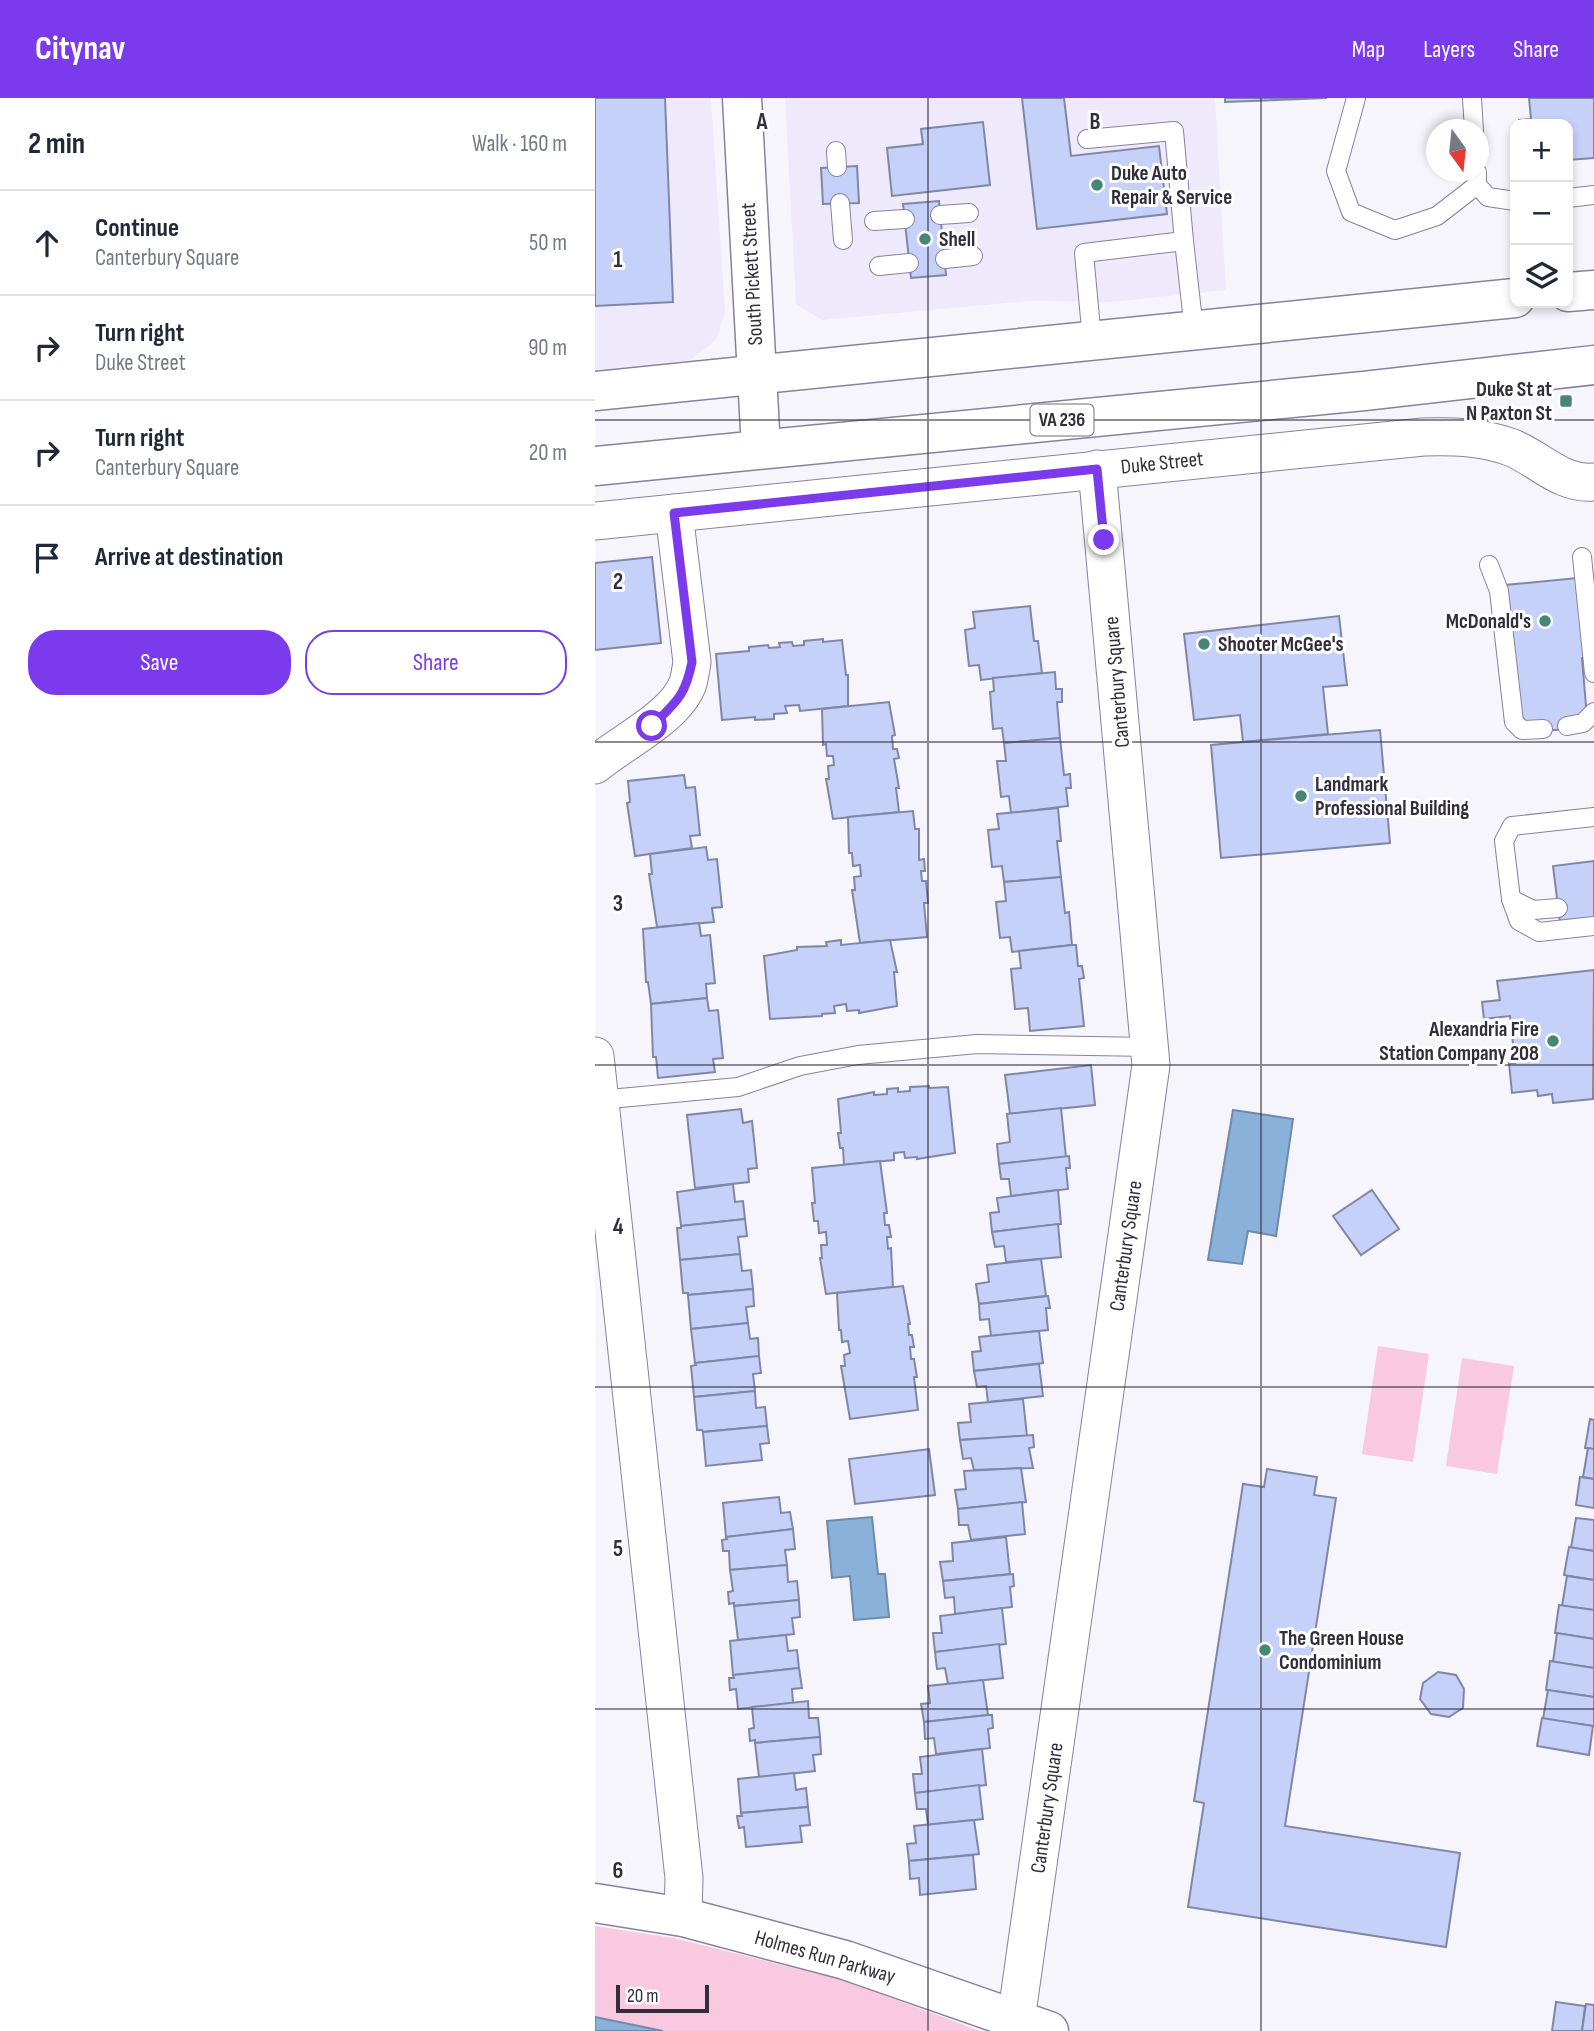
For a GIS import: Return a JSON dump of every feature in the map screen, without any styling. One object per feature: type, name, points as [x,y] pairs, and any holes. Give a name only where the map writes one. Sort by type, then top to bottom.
[{"type":"main road","name":"South Pickett Street","points":[[742,98],[761,449]]},
{"type":"main road","points":[[1573,292],[1594,290]]},
{"type":"main road","points":[[595,391],[1510,298]]},
{"type":"main road","name":"VA 236","points":[[595,466],[1364,391],[1594,365]]},
{"type":"main road","name":"Holmes Run Parkway","points":[[595,1903],[683,1917],[845,1960],[1033,2025]]},
{"type":"street","name":"Duke Street","points":[[595,522],[1398,438],[1447,436],[1504,445],[1561,476],[1574,481],[1594,482]]},
{"type":"street","name":"Canterbury Square","points":[[1033,2025],[1151,1065],[1097,469]]},
{"type":"street","points":[[595,765],[610,751],[652,726],[677,701],[688,684],[692,662],[674,513]]},
{"type":"street","points":[[595,1056],[683,1864],[683,1917]]},
{"type":"lane","points":[[1356,98],[1336,171],[1351,212],[1395,230],[1437,216],[1473,182]]},
{"type":"lane","points":[[1472,98],[1473,119]]},
{"type":"lane","points":[[1087,139],[1174,131],[1193,330]]},
{"type":"lane","points":[[1479,182],[1487,197],[1510,200]]},
{"type":"lane","points":[[1573,197],[1594,195]]},
{"type":"lane","points":[[840,203],[843,240]]},
{"type":"lane","points":[[940,215],[969,213]]},
{"type":"lane","points":[[874,221],[905,219]]},
{"type":"lane","points":[[1092,340],[1084,253],[1184,241]]},
{"type":"lane","points":[[945,259],[974,256]]},
{"type":"lane","points":[[879,266],[909,263]]},
{"type":"lane","points":[[1582,557],[1594,673]]},
{"type":"lane","points":[[1489,565],[1499,591],[1514,722],[1522,730],[1543,729]]},
{"type":"lane","points":[[1567,726],[1583,723],[1594,712]]},
{"type":"lane","points":[[1594,817],[1512,826],[1504,841],[1511,899],[1520,921],[1539,932],[1594,926]]},
{"type":"lane","points":[[1511,899],[1533,910],[1558,908]]},
{"type":"lane","points":[[600,1100],[738,1087],[800,1066],[858,1055],[951,1046],[977,1044],[1150,1047]]},
{"type":"shaded area","points":[[595,98],[711,98],[725,312],[716,340],[690,360],[595,370]]},
{"type":"shaded area","points":[[785,98],[1215,98],[1226,290],[1112,302],[1030,301],[822,320],[796,304]]},
{"type":"shaded area","points":[[1378,1346],[1429,1354],[1413,1462],[1362,1454]]},
{"type":"shaded area","points":[[1462,1358],[1514,1366],[1497,1474],[1446,1466]]},
{"type":"shaded area","points":[[595,1926],[674,1938],[846,1981],[980,2031],[663,2031],[595,2017]]},
{"type":"water","points":[[1233,1110],[1293,1119],[1276,1236],[1248,1231],[1242,1264],[1208,1260]]},
{"type":"water","points":[[872,1517],[878,1574],[885,1574],[889,1617],[854,1620],[850,1576],[832,1578],[827,1521]]},
{"type":"water","points":[[595,2017],[663,2031],[595,2031]]},
{"type":"building","points":[[595,98],[665,98],[673,302],[595,306]]},
{"type":"building","name":"Duke Auto Repair & Service","points":[[1022,98],[1064,98],[1071,156],[1159,146],[1167,214],[1037,229]]},
{"type":"building","points":[[1225,98],[1327,98],[1225,102]]},
{"type":"building","points":[[1529,98],[1594,98],[1594,158],[1573,160],[1573,119],[1531,119]]},
{"type":"building","points":[[983,122],[990,185],[892,196],[887,148],[923,144],[921,129]]},
{"type":"building","points":[[857,166],[859,203],[823,204],[821,168]]},
{"type":"building","name":"Shell","points":[[939,201],[946,275],[911,278],[903,204]]},
{"type":"building","points":[[652,557],[661,643],[595,650],[595,563]]},
{"type":"building","name":"McDonald's","points":[[1577,578],[1585,658],[1582,658],[1587,718],[1567,729],[1543,731],[1519,725],[1505,585]]},
{"type":"building","points":[[1030,606],[1034,641],[1038,641],[1042,673],[981,680],[979,665],[969,666],[965,630],[975,628],[973,612]]},
{"type":"building","points":[[1339,616],[1347,685],[1323,687],[1328,734],[1243,742],[1240,715],[1194,720],[1184,634]]},
{"type":"building","points":[[823,639],[823,642],[842,640],[848,675],[848,706],[800,711],[799,705],[785,706],[787,713],[774,714],[774,719],[755,720],[755,717],[722,720],[716,654],[749,651],[749,647],[780,647],[779,643],[804,645],[804,641]]},
{"type":"building","points":[[1055,672],[1056,689],[1062,689],[1062,702],[1057,702],[1060,738],[1004,743],[1002,728],[993,729],[990,692],[994,691],[993,678]]},
{"type":"building","points":[[889,702],[895,735],[892,736],[893,749],[897,749],[899,758],[894,759],[899,788],[896,788],[899,812],[833,819],[826,779],[829,779],[828,766],[834,765],[833,756],[827,756],[826,744],[823,745],[822,709]]},
{"type":"building","name":"Landmark Professional Building","points":[[1380,730],[1390,843],[1221,858],[1211,745]]},
{"type":"building","points":[[1060,738],[1064,775],[1070,774],[1071,788],[1066,788],[1068,806],[1011,813],[1009,796],[1001,797],[997,761],[1006,761],[1004,743]]},
{"type":"building","points":[[684,775],[686,788],[695,787],[700,835],[690,836],[692,848],[635,856],[627,803],[630,802],[628,781]]},
{"type":"building","points":[[1058,808],[1061,841],[1057,841],[1061,877],[1004,882],[1002,866],[992,867],[988,830],[999,829],[997,814]]},
{"type":"building","points":[[913,811],[915,829],[919,829],[919,860],[924,859],[925,871],[921,871],[922,881],[926,881],[928,903],[924,903],[927,937],[860,943],[852,890],[855,890],[854,877],[861,876],[860,865],[853,866],[852,853],[849,853],[848,817]]},
{"type":"building","points":[[706,847],[708,860],[717,859],[722,907],[712,908],[714,922],[657,927],[649,874],[652,874],[650,854]]},
{"type":"building","points":[[1594,861],[1594,918],[1560,922],[1553,866]]},
{"type":"building","points":[[1061,877],[1065,913],[1069,912],[1072,945],[1012,952],[1010,937],[1000,938],[996,902],[1006,901],[1004,882]]},
{"type":"building","points":[[699,923],[701,936],[710,935],[715,983],[706,984],[707,998],[651,1004],[646,982],[643,929]]},
{"type":"building","points":[[841,940],[841,945],[890,940],[897,972],[894,972],[897,1006],[859,1013],[859,1010],[847,1011],[846,1004],[834,1006],[835,1013],[822,1016],[770,1019],[764,956],[797,950],[797,947],[827,946],[826,942]]},
{"type":"building","points":[[1076,945],[1078,966],[1082,966],[1084,978],[1079,979],[1084,1026],[1030,1031],[1028,1008],[1015,1009],[1011,969],[1021,968],[1019,951]]},
{"type":"building","name":"Alexandria Fire Station Company 208","points":[[1594,970],[1593,1099],[1553,1103],[1552,1094],[1538,1096],[1537,1090],[1512,1093],[1509,1063],[1515,1063],[1510,1016],[1484,1019],[1482,1002],[1500,1000],[1497,981]]},
{"type":"building","points":[[707,998],[709,1011],[718,1010],[723,1058],[713,1059],[715,1072],[658,1078],[656,1057],[653,1057],[651,1004]]},
{"type":"building","points":[[1091,1065],[1095,1105],[1010,1114],[1005,1075]]},
{"type":"building","points":[[910,1087],[948,1087],[955,1153],[917,1159],[905,1158],[904,1152],[894,1153],[894,1160],[844,1165],[843,1148],[840,1148],[838,1133],[841,1133],[838,1099],[874,1092],[874,1095],[887,1094],[887,1089],[898,1088],[898,1092],[910,1091]]},
{"type":"building","points":[[1061,1108],[1066,1157],[999,1164],[997,1144],[1010,1142],[1007,1114]]},
{"type":"building","points":[[741,1109],[743,1123],[752,1121],[757,1168],[748,1169],[749,1182],[695,1188],[687,1115]]},
{"type":"building","points":[[1069,1156],[1070,1168],[1066,1168],[1068,1189],[1011,1196],[1009,1179],[1001,1179],[999,1164]]},
{"type":"building","points":[[880,1161],[887,1213],[884,1213],[885,1225],[889,1225],[891,1237],[887,1237],[888,1249],[891,1248],[893,1287],[826,1294],[820,1258],[821,1245],[827,1245],[826,1232],[819,1233],[818,1221],[814,1221],[812,1168]]},
{"type":"building","points":[[733,1184],[735,1202],[743,1201],[745,1219],[681,1226],[677,1192]]},
{"type":"building","points":[[1058,1190],[1061,1224],[992,1232],[990,1213],[999,1212],[997,1198]]},
{"type":"building","points":[[1372,1190],[1399,1229],[1361,1255],[1333,1216]]},
{"type":"building","points":[[745,1219],[747,1236],[738,1237],[740,1254],[680,1260],[677,1228]]},
{"type":"building","points":[[1058,1224],[1061,1257],[1006,1262],[1004,1246],[995,1247],[992,1232]]},
{"type":"building","points":[[740,1254],[742,1271],[751,1270],[753,1289],[688,1295],[683,1293],[680,1260]]},
{"type":"building","points":[[1041,1259],[1046,1296],[979,1304],[976,1284],[989,1282],[987,1265]]},
{"type":"building","points":[[903,1286],[910,1324],[909,1335],[912,1335],[914,1347],[910,1347],[917,1377],[914,1377],[918,1410],[850,1419],[841,1366],[845,1366],[844,1355],[850,1353],[848,1341],[842,1342],[839,1330],[837,1293]]},
{"type":"building","points":[[753,1289],[754,1306],[746,1307],[748,1323],[691,1329],[688,1295]]},
{"type":"building","points":[[1048,1296],[1048,1330],[991,1336],[989,1319],[980,1320],[979,1304]]},
{"type":"building","points":[[748,1323],[750,1339],[758,1338],[759,1356],[695,1363],[691,1329]]},
{"type":"building","points":[[1039,1331],[1043,1363],[974,1371],[972,1352],[981,1351],[979,1337]]},
{"type":"building","points":[[759,1356],[761,1373],[753,1374],[755,1391],[694,1397],[691,1366],[696,1365],[695,1363]]},
{"type":"building","points":[[1039,1364],[1043,1396],[988,1402],[986,1386],[977,1387],[974,1371]]},
{"type":"building","points":[[755,1391],[756,1408],[765,1407],[767,1426],[703,1432],[697,1430],[694,1397]]},
{"type":"building","points":[[1023,1399],[1027,1436],[960,1440],[958,1423],[971,1422],[969,1404]]},
{"type":"building","points":[[1590,1419],[1594,1420],[1594,1449],[1585,1448]]},
{"type":"building","points":[[767,1426],[769,1443],[760,1444],[762,1460],[706,1466],[703,1432]]},
{"type":"building","points":[[1033,1435],[1034,1447],[1029,1448],[1033,1468],[974,1470],[971,1458],[963,1459],[960,1440]]},
{"type":"building","points":[[1588,1448],[1594,1449],[1594,1479],[1583,1477]]},
{"type":"building","points":[[929,1449],[935,1495],[855,1504],[849,1459]]},
{"type":"building","points":[[1021,1468],[1026,1502],[958,1509],[955,1490],[966,1489],[964,1471]]},
{"type":"building","name":"The Green House Condominium","points":[[1267,1469],[1317,1477],[1314,1495],[1336,1498],[1285,1826],[1460,1853],[1446,1947],[1188,1907],[1204,1803],[1194,1801],[1243,1484],[1264,1487]]},
{"type":"building","points":[[1580,1477],[1594,1479],[1594,1508],[1576,1505]]},
{"type":"building","points":[[779,1497],[781,1513],[790,1512],[793,1529],[726,1537],[723,1503]]},
{"type":"building","points":[[1022,1502],[1025,1534],[971,1540],[968,1525],[959,1525],[958,1509]]},
{"type":"building","points":[[1576,1518],[1594,1520],[1594,1551],[1571,1548]]},
{"type":"building","points":[[793,1529],[795,1549],[785,1550],[787,1565],[730,1570],[729,1551],[723,1551],[722,1540],[727,1539],[726,1537]]},
{"type":"building","points":[[1006,1537],[1010,1574],[943,1581],[940,1562],[953,1561],[952,1543]]},
{"type":"building","points":[[1569,1547],[1594,1551],[1594,1580],[1564,1575]]},
{"type":"building","points":[[787,1565],[788,1582],[797,1581],[799,1600],[734,1606],[734,1603],[729,1604],[728,1592],[733,1591],[730,1570]]},
{"type":"building","points":[[1013,1574],[1014,1586],[1010,1587],[1012,1607],[955,1614],[954,1597],[945,1598],[943,1581]]},
{"type":"building","points":[[1567,1576],[1594,1580],[1594,1610],[1562,1606]]},
{"type":"building","points":[[799,1600],[800,1617],[792,1618],[794,1634],[738,1640],[734,1606]]},
{"type":"building","points":[[1559,1605],[1594,1610],[1594,1639],[1555,1633]]},
{"type":"building","points":[[1002,1608],[1006,1644],[935,1652],[933,1633],[942,1633],[940,1616]]},
{"type":"building","points":[[1557,1633],[1594,1639],[1594,1668],[1553,1662]]},
{"type":"building","points":[[786,1635],[788,1651],[797,1650],[799,1668],[733,1675],[730,1641]]},
{"type":"building","points":[[999,1644],[1003,1678],[948,1684],[945,1668],[937,1669],[935,1652]]},
{"type":"building","points":[[1550,1661],[1594,1668],[1594,1697],[1546,1690]]},
{"type":"building","points":[[799,1668],[802,1688],[792,1689],[793,1703],[738,1709],[736,1689],[730,1690],[729,1678],[734,1678],[733,1675]]},
{"type":"building","points":[[1438,1672],[1456,1675],[1464,1689],[1463,1708],[1449,1717],[1431,1714],[1420,1699],[1423,1683]]},
{"type":"building","points":[[983,1680],[988,1715],[924,1722],[921,1704],[930,1703],[928,1686]]},
{"type":"building","points":[[1548,1690],[1594,1697],[1594,1726],[1543,1719]]},
{"type":"building","points":[[808,1701],[809,1718],[818,1718],[820,1737],[755,1743],[755,1740],[750,1741],[749,1729],[754,1728],[752,1707]]},
{"type":"building","points":[[992,1715],[993,1728],[988,1729],[990,1748],[936,1754],[934,1738],[925,1739],[924,1722]]},
{"type":"building","points":[[1542,1718],[1593,1726],[1589,1755],[1537,1746]]},
{"type":"building","points":[[820,1737],[821,1754],[813,1755],[815,1771],[759,1777],[755,1743]]},
{"type":"building","points":[[982,1749],[986,1785],[915,1793],[913,1774],[922,1774],[920,1757]]},
{"type":"building","points":[[794,1773],[796,1790],[806,1788],[808,1807],[741,1813],[738,1779]]},
{"type":"building","points":[[979,1785],[983,1819],[928,1825],[926,1809],[917,1809],[915,1793]]},
{"type":"building","points":[[808,1807],[810,1825],[800,1826],[802,1842],[746,1847],[744,1827],[739,1828],[737,1816],[742,1816],[741,1813]]},
{"type":"building","points":[[974,1820],[979,1854],[909,1861],[907,1844],[916,1843],[914,1826]]},
{"type":"building","points":[[973,1855],[976,1889],[920,1895],[919,1878],[910,1879],[909,1861]]},
{"type":"building","points":[[1556,2002],[1585,2006],[1582,2031],[1552,2031]]},
{"type":"building","points":[[1586,2004],[1594,2005],[1594,2031],[1582,2031]]},
{"type":"place","name":"Duke Auto Repair & Service","points":[[1097,185]]},
{"type":"place","name":"Shell","points":[[925,239]]},
{"type":"place","name":"Duke St at N Paxton St","points":[[1566,401]]},
{"type":"place","name":"McDonald's","points":[[1545,621]]},
{"type":"place","name":"Shooter McGee's","points":[[1204,644]]},
{"type":"place","name":"Landmark Professional Building","points":[[1301,796]]},
{"type":"place","name":"Alexandria Fire Station Company 208","points":[[1553,1041]]},
{"type":"place","name":"The Green House Condominium","points":[[1265,1650]]},
{"type":"route","points":[[652,726],[677,701],[688,684],[692,662],[674,513],[1097,469],[1104,540]]}]
